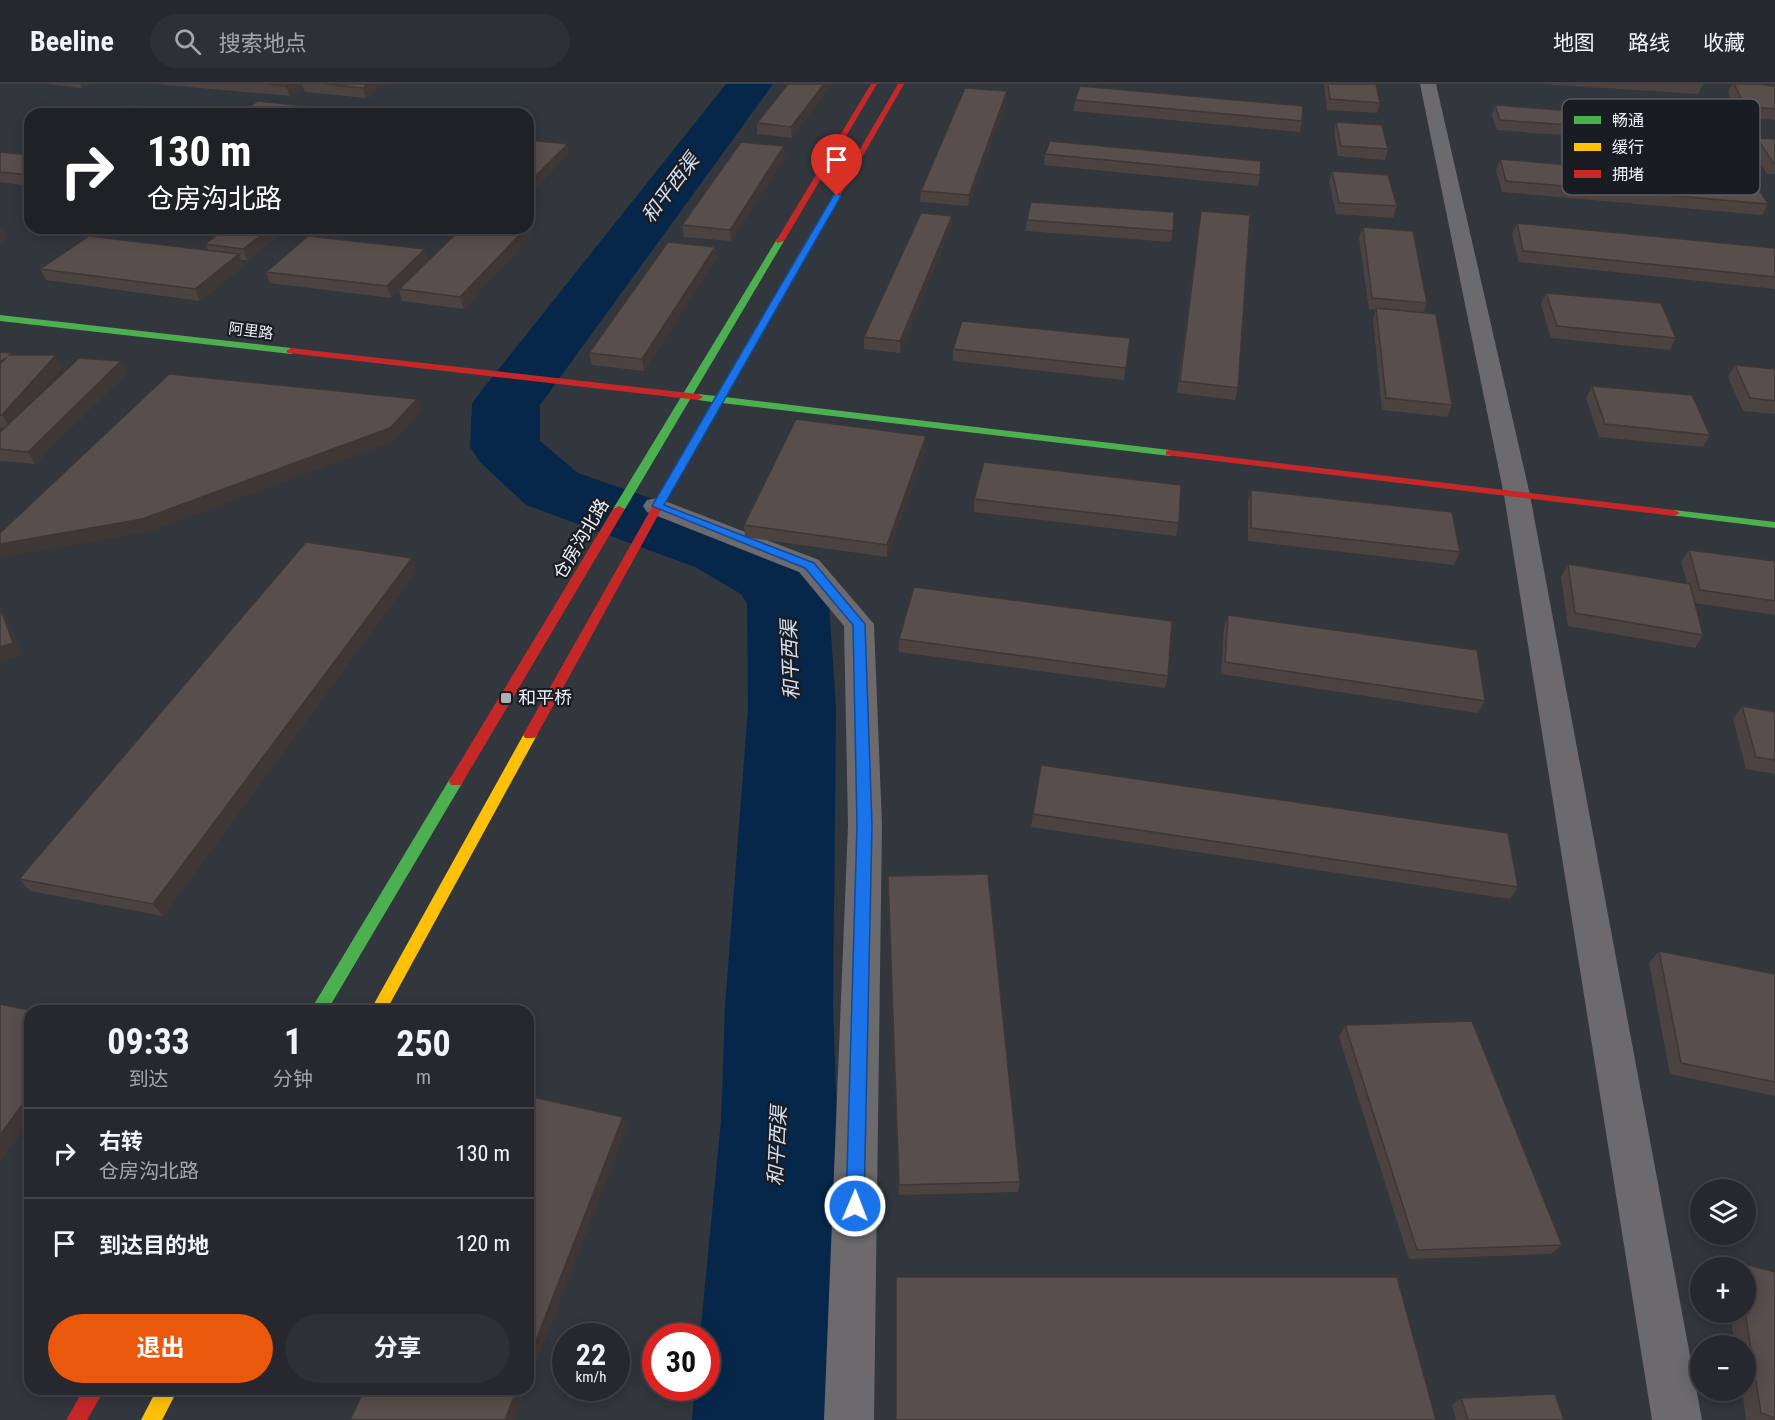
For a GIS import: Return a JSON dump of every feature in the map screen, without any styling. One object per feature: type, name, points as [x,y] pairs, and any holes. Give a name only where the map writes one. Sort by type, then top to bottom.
[{"type":"main road","name":"仓房沟北路","points":[[381,1005],[638,539],[646,504],[687,395],[874,84]]},
{"type":"main road","name":"仓房沟北路","points":[[322,1005],[607,531],[646,504],[719,399],[902,84]]},
{"type":"main road","name":"阿里路","points":[[0,318],[499,376],[687,395],[1775,525]]},
{"type":"main road","points":[[76,1420],[91,1395]]},
{"type":"main road","points":[[151,1420],[165,1395]]},
{"type":"street","points":[[1428,84],[1517,495],[1677,1420]]},
{"type":"street","points":[[646,504],[810,566],[859,624],[865,825],[849,1420]]},
{"type":"building","points":[[265,84],[289,84],[286,86]]},
{"type":"building","points":[[326,84],[368,84],[363,88]]},
{"type":"building","points":[[788,84],[824,84],[791,127],[757,123]]},
{"type":"building","points":[[1328,84],[1376,84],[1380,103],[1330,99]]},
{"type":"building","points":[[1734,84],[1775,86],[1775,109],[1760,108],[1760,99],[1742,99]]},
{"type":"building","points":[[1080,86],[1303,106],[1302,121],[1075,100]]},
{"type":"building","points":[[965,88],[1007,91],[969,195],[921,191]]},
{"type":"building","points":[[258,101],[326,108],[247,108]]},
{"type":"building","points":[[128,105],[156,108],[123,108]]},
{"type":"building","points":[[1495,105],[1562,110],[1562,125],[1500,120]]},
{"type":"building","points":[[1336,122],[1382,125],[1388,149],[1341,146]]},
{"type":"building","points":[[1760,138],[1775,139],[1775,163],[1760,143]]},
{"type":"building","points":[[534,141],[568,144],[534,177]]},
{"type":"building","points":[[1050,141],[1261,161],[1260,175],[1045,154]]},
{"type":"building","points":[[741,142],[784,146],[730,230],[682,225]]},
{"type":"building","points":[[0,152],[24,154],[24,174],[0,172]]},
{"type":"building","points":[[1500,159],[1562,164],[1562,186],[1506,181]]},
{"type":"building","points":[[1332,171],[1388,175],[1397,206],[1339,203]]},
{"type":"building","points":[[1760,191],[1768,204],[1665,195],[1760,195]]},
{"type":"building","points":[[1031,202],[1174,212],[1173,231],[1027,220]]},
{"type":"building","points":[[1201,211],[1250,215],[1238,388],[1180,381]]},
{"type":"building","points":[[921,213],[952,216],[900,341],[864,337]]},
{"type":"building","points":[[1517,223],[1775,248],[1775,277],[1523,251]]},
{"type":"building","points":[[1363,227],[1413,231],[1427,303],[1372,298]]},
{"type":"building","points":[[219,234],[263,234],[243,249],[205,244]]},
{"type":"building","points":[[456,234],[520,234],[460,297],[399,289]]},
{"type":"building","points":[[89,236],[239,254],[195,289],[40,269]]},
{"type":"building","points":[[308,236],[425,249],[387,286],[266,272]]},
{"type":"building","points":[[668,242],[715,247],[642,359],[589,353]]},
{"type":"building","points":[[1546,293],[1661,303],[1676,338],[1557,326]]},
{"type":"building","points":[[1376,308],[1436,314],[1452,405],[1386,398]]},
{"type":"building","points":[[962,321],[1130,338],[1126,368],[953,349]]},
{"type":"building","points":[[0,352],[12,353],[9,355],[56,355],[2,415],[0,415],[0,364],[7,357],[0,362]]},
{"type":"building","points":[[79,358],[121,361],[28,452],[0,449],[0,432]]},
{"type":"building","points":[[1735,365],[1775,369],[1775,401],[1750,398]]},
{"type":"building","points":[[169,374],[417,399],[390,428],[142,519],[0,544],[0,533]]},
{"type":"building","points":[[1592,386],[1692,395],[1710,435],[1605,424]]},
{"type":"building","points":[[796,419],[926,436],[887,545],[744,525]]},
{"type":"building","points":[[984,462],[1181,485],[1179,523],[974,499]]},
{"type":"building","points":[[1251,490],[1452,512],[1460,552],[1251,528]]},
{"type":"building","points":[[306,542],[412,558],[153,904],[19,879]]},
{"type":"building","points":[[1689,550],[1775,561],[1775,601],[1700,590]]},
{"type":"building","points":[[1568,564],[1690,584],[1703,635],[1575,613]]},
{"type":"building","points":[[914,587],[1172,621],[1168,676],[899,639]]},
{"type":"building","points":[[0,607],[13,643],[0,647]]},
{"type":"building","points":[[1228,615],[1477,650],[1485,701],[1225,662]]},
{"type":"building","points":[[1742,706],[1775,712],[1775,760],[1756,757]]},
{"type":"building","points":[[1041,765],[1508,833],[1518,887],[1033,814]]},
{"type":"building","points":[[988,874],[1020,1182],[899,1185],[888,876]]},
{"type":"building","points":[[1659,951],[1775,974],[1775,1082],[1681,1063]]},
{"type":"building","points":[[0,1004],[24,1009],[24,1102],[0,1135]]},
{"type":"building","points":[[1472,1021],[1562,1245],[1417,1250],[1345,1025]]},
{"type":"building","points":[[534,1097],[623,1117],[534,1346]]},
{"type":"building","points":[[1756,1267],[1775,1272],[1775,1418],[1761,1413],[1756,1381],[1756,1335],[1749,1335],[1747,1323],[1756,1323]]},
{"type":"building","points":[[896,1277],[1397,1277],[1436,1420],[896,1420]]},
{"type":"building","points":[[1555,1394],[1564,1420],[1468,1420],[1461,1398]]},
{"type":"building","points":[[362,1395],[515,1395],[505,1420],[350,1420]]},
{"type":"waterway","name":"和平西渠","points":[[750,84],[506,404],[505,447],[552,489],[723,550],[770,576],[788,604],[792,709],[779,1006],[779,1121],[760,1420]]},
{"type":"traffic: fast","points":[[619,509],[780,241]]},
{"type":"traffic: fast","points":[[673,479],[802,255]]},
{"type":"traffic: fast","points":[[0,318],[291,351]]},
{"type":"traffic: fast","points":[[698,397],[1170,453]]},
{"type":"traffic: fast","points":[[1674,513],[1775,525]]},
{"type":"traffic: fast","points":[[322,1005],[456,781]]},
{"type":"traffic: slow","points":[[381,1005],[530,735]]},
{"type":"traffic: slow","points":[[151,1420],[165,1395]]},
{"type":"traffic: jam","points":[[780,241],[874,84]]},
{"type":"traffic: jam","points":[[802,255],[901,84]]},
{"type":"traffic: jam","points":[[291,351],[698,397]]},
{"type":"traffic: jam","points":[[1170,453],[1674,513]]},
{"type":"traffic: jam","points":[[530,735],[673,479]]},
{"type":"traffic: jam","points":[[456,781],[619,509]]},
{"type":"traffic: jam","points":[[76,1420],[91,1395]]},
{"type":"place","name":"和平桥","points":[[506,698]]},
{"type":"route","points":[[837,196],[657,506],[810,566],[859,624],[865,825],[855,1206]]}]
